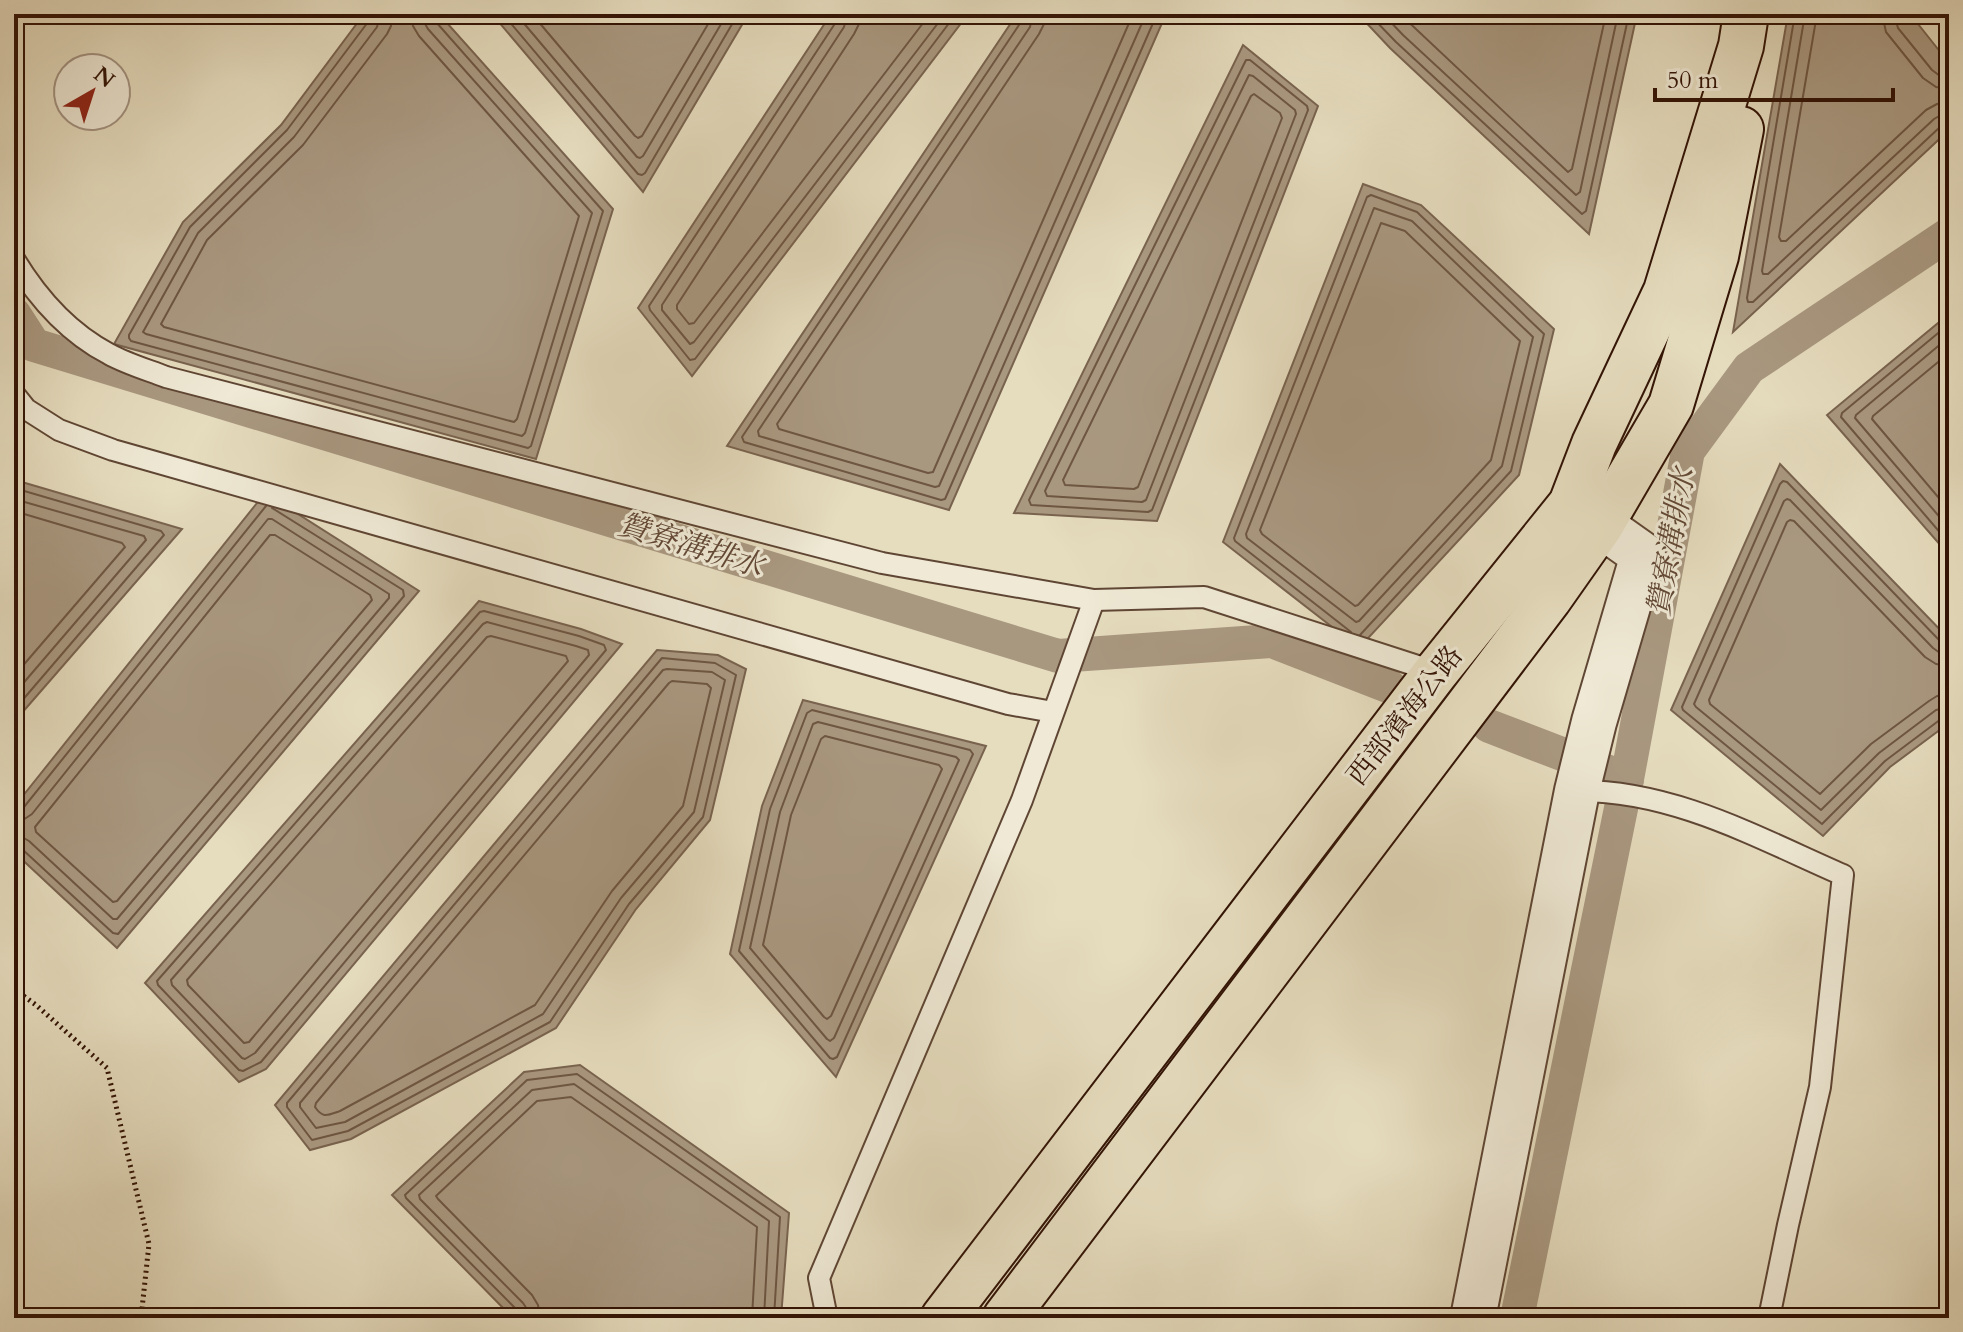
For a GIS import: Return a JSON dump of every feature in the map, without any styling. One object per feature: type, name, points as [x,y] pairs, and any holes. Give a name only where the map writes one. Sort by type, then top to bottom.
[{"type":"main road","name":"西部濱海公路","points":[[1005,1318],[1549,599],[1586,515],[1594,444],[1666,291],[1743,30]]},
{"type":"main road","name":"西部濱海公路","points":[[943,1318],[1436,672],[1586,515]]},
{"type":"street","points":[[1473,1318],[1588,791],[1594,722],[1643,555],[1586,515]]},
{"type":"lane","points":[[14,259],[27,280],[65,324],[109,354],[166,377],[882,563],[1094,600],[1204,597],[1436,672]]},
{"type":"lane","points":[[14,394],[26,409],[59,430],[113,450],[1008,704],[1057,703]]},
{"type":"lane","points":[[827,1318],[819,1278],[1022,800],[1094,600]]},
{"type":"lane","points":[[1588,791],[1642,797],[1696,811],[1843,875],[1820,1087],[1769,1318]]},
{"type":"path","points":[[14,989],[107,1068],[149,1244],[141,1318]]},
{"type":"water","points":[[364,14],[439,14],[613,209],[536,459],[114,344],[183,222],[281,125]]},
{"type":"water","points":[[492,14],[743,14],[746,18],[643,192]]},
{"type":"water","points":[[831,14],[961,14],[965,18],[692,376],[638,308]]},
{"type":"water","points":[[1017,14],[1166,14],[949,510],[727,446]]},
{"type":"water","points":[[1358,14],[1637,14],[1589,234],[1390,48]]},
{"type":"water","points":[[1788,14],[1910,14],[1949,63],[1949,130],[1733,332]]},
{"type":"water","points":[[1243,45],[1318,106],[1157,521],[1014,513]]},
{"type":"water","points":[[1363,184],[1421,205],[1554,329],[1519,475],[1359,648],[1223,542]]},
{"type":"water","points":[[1949,314],[1949,555],[1827,415]]},
{"type":"water","points":[[1780,464],[1949,639],[1949,723],[1890,767],[1823,836],[1671,710]]},
{"type":"water","points":[[14,481],[182,529],[14,722]]},
{"type":"water","points":[[265,493],[419,591],[117,948],[14,852],[14,807]]},
{"type":"water","points":[[479,601],[581,629],[622,644],[266,1069],[239,1082],[145,983]]},
{"type":"water","points":[[657,650],[718,655],[746,669],[710,820],[636,909],[556,1028],[351,1139],[310,1150],[275,1105]]},
{"type":"water","points":[[803,700],[986,746],[836,1077],[730,954],[762,806]]},
{"type":"water","points":[[580,1065],[789,1213],[781,1318],[513,1318],[392,1195],[524,1072]]},
{"type":"waterway","name":"贊寮溝排水","points":[[1489,726],[1627,779],[1688,451],[1749,368],[1949,234]]},
{"type":"waterway","name":"贊寮溝排水","points":[[14,314],[34,345],[1058,656],[1272,641],[1390,687]]},
{"type":"waterway","points":[[1517,1318],[1627,779]]}]
